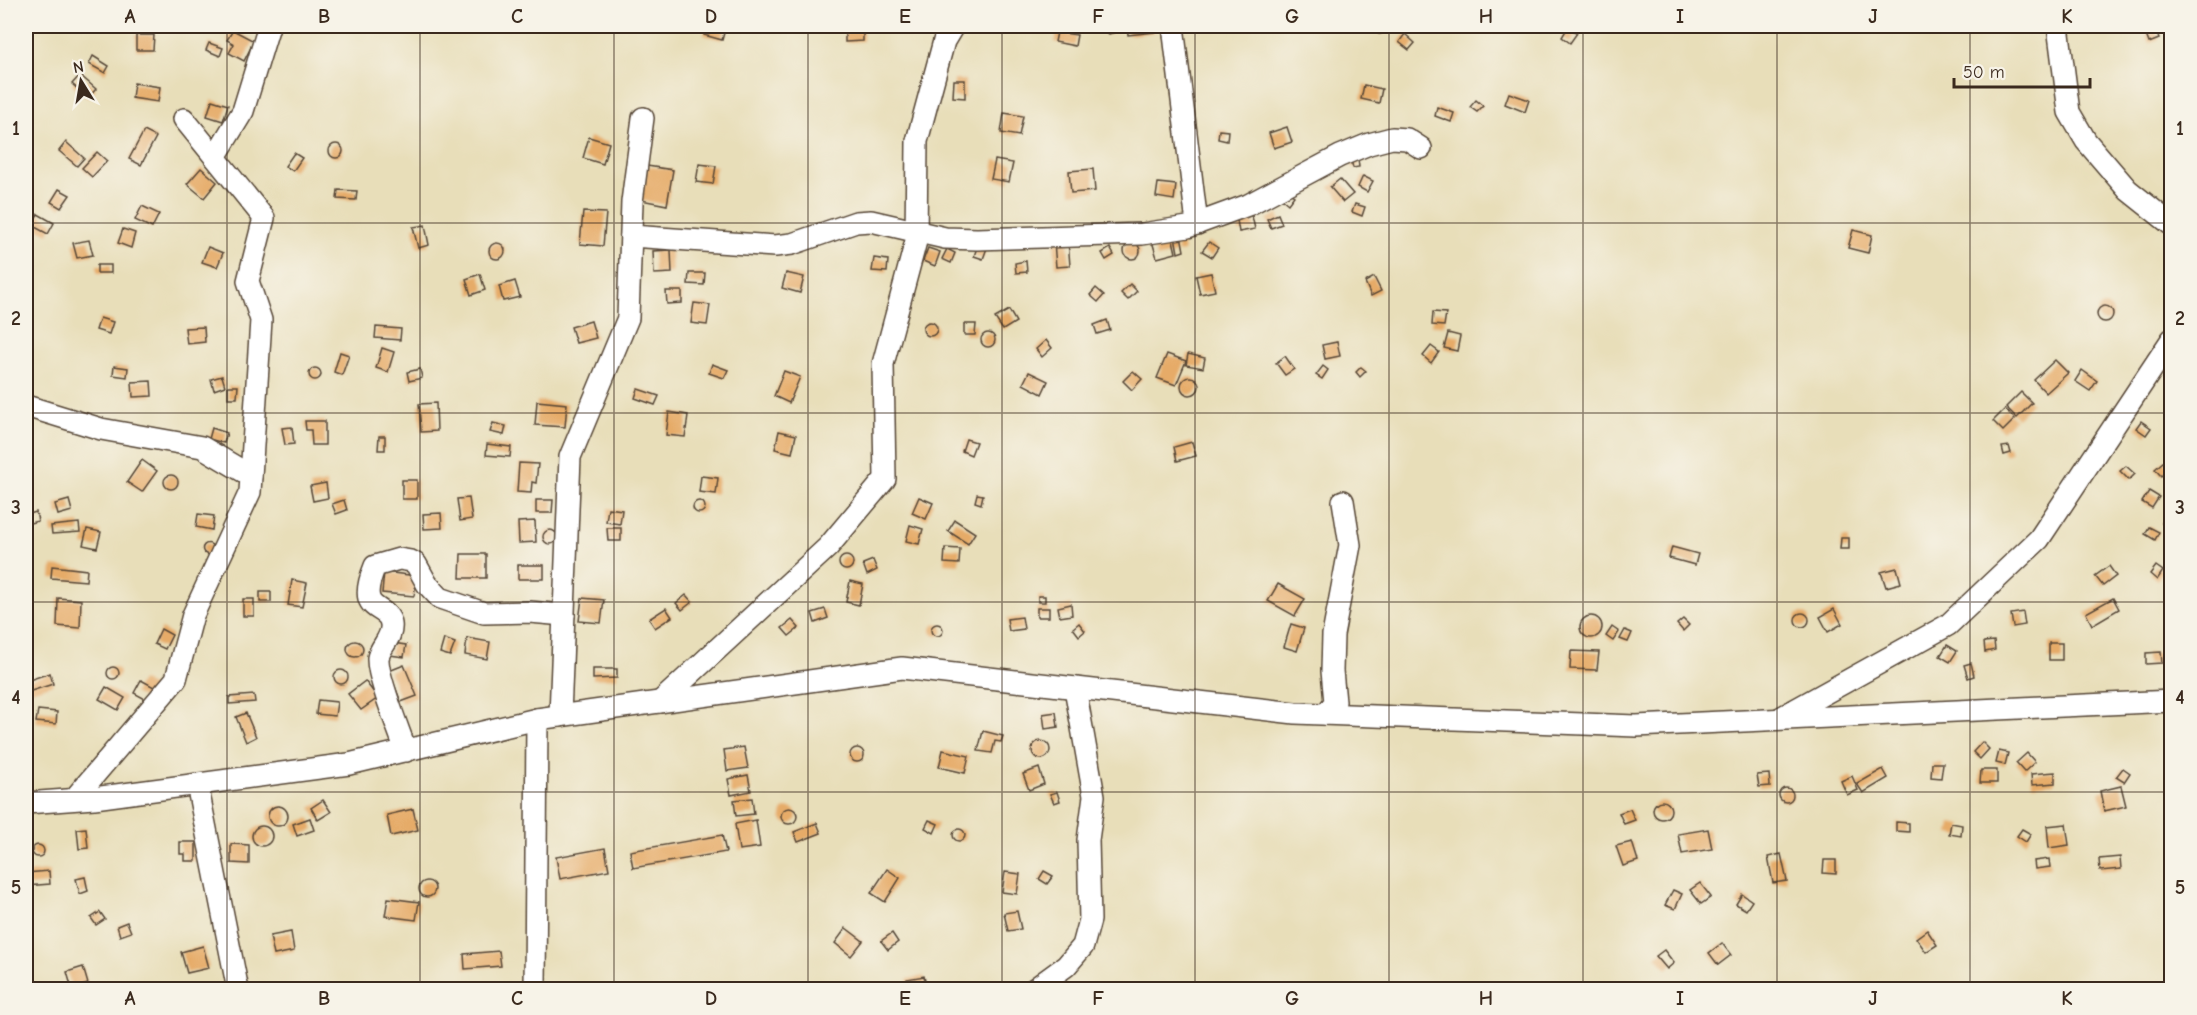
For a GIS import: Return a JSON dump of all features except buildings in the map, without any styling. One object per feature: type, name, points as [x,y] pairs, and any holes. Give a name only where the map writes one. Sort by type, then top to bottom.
[{"type":"street","points":[[215,157],[243,111],[269,26]]},
{"type":"street","points":[[660,702],[828,547],[885,479],[883,364],[916,241],[917,141],[944,41],[953,26]]},
{"type":"street","points":[[1173,26],[1197,224]]},
{"type":"street","points":[[2058,26],[2069,112],[2086,141],[2128,190],[2172,225]]},
{"type":"street","points":[[560,716],[570,457],[628,318],[632,202],[643,118]]},
{"type":"street","points":[[74,799],[176,679],[193,615],[250,492],[261,320],[248,281],[264,218],[184,119]]},
{"type":"street","points":[[631,236],[775,246],[792,244],[856,222],[871,221],[945,238],[1093,237],[1142,234],[1197,224],[1248,206],[1340,156],[1369,144],[1392,138],[1407,139],[1421,147]]},
{"type":"street","points":[[1777,720],[1948,625],[2039,539],[2172,339]]},
{"type":"street","points":[[26,406],[101,429],[202,447],[251,476]]},
{"type":"street","points":[[1326,714],[1335,702],[1332,671],[1333,635],[1350,544],[1343,501]]},
{"type":"street","points":[[405,751],[378,660],[390,634],[391,622],[385,614],[371,605],[368,595],[375,566],[399,559],[411,561],[416,564],[427,584],[440,598],[484,613],[530,612],[564,615]]},
{"type":"street","points":[[26,803],[349,764],[537,719],[902,669],[1295,713],[1636,726],[2172,701]]},
{"type":"street","points":[[1033,990],[1066,966],[1083,946],[1090,920],[1089,840],[1094,796],[1075,688]]},
{"type":"street","points":[[535,990],[537,719]]},
{"type":"street","points":[[197,784],[238,990]]}]
